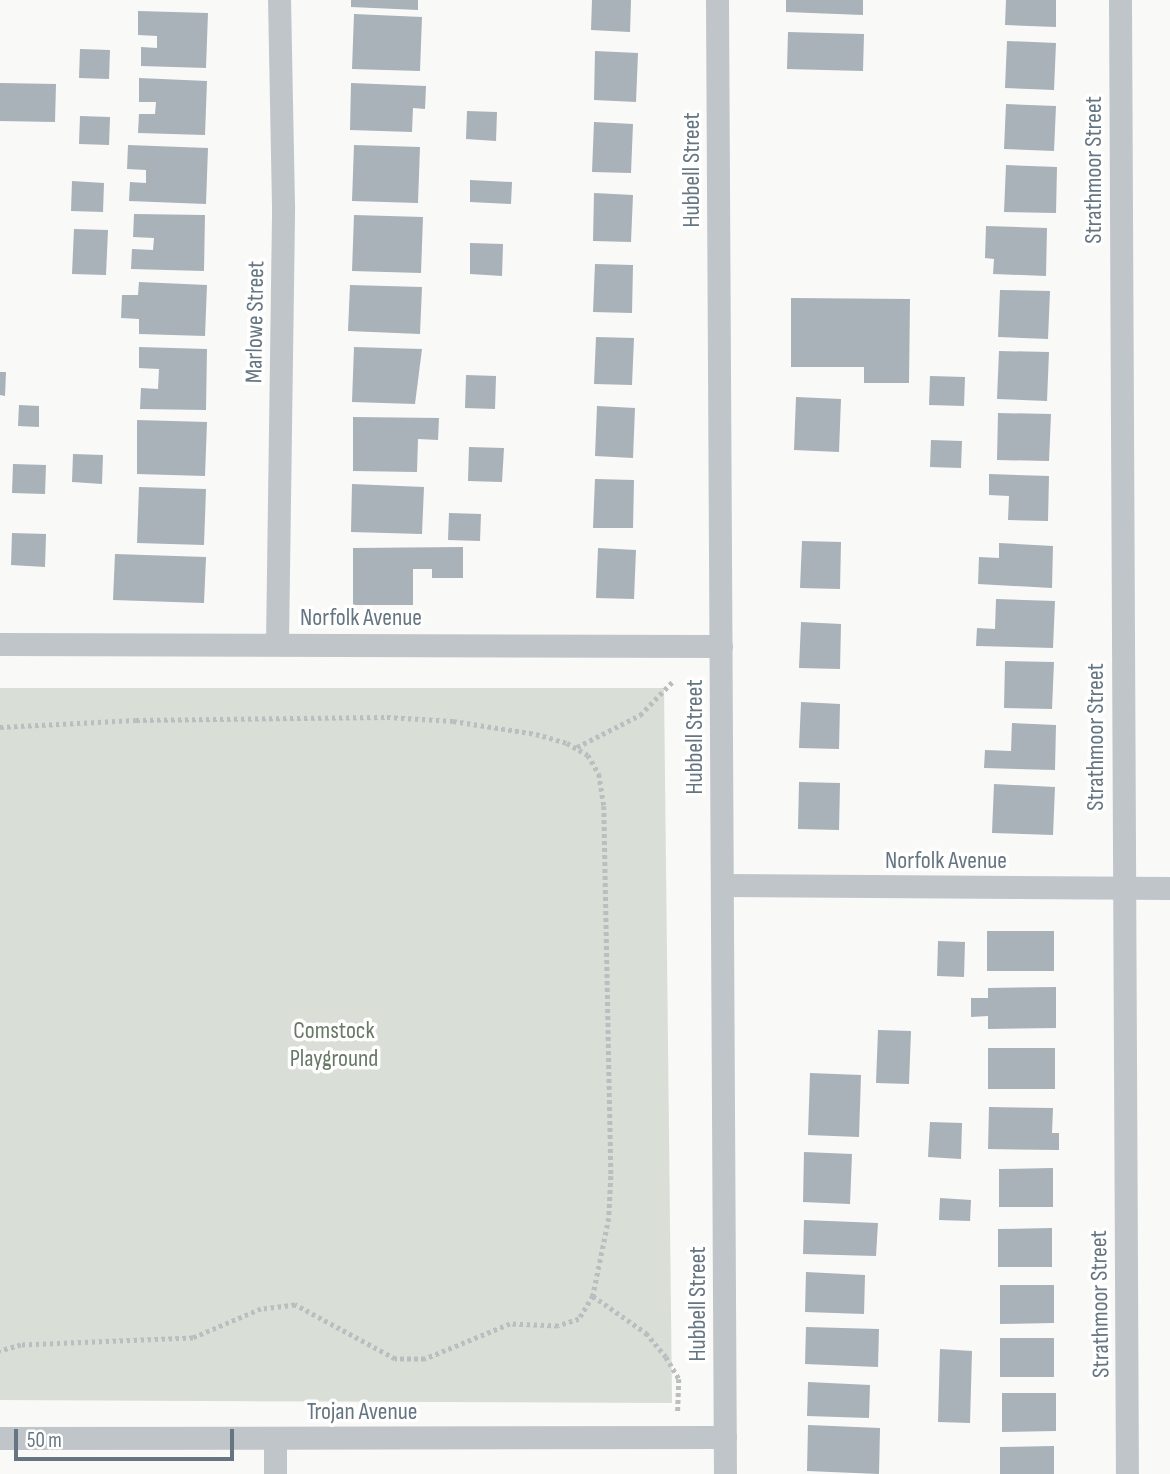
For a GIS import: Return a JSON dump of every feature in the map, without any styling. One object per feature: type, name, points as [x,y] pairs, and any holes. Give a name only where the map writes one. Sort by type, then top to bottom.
[{"type":"street","name":"Marlowe Street","points":[[277,644],[283,206],[279,0]]},
{"type":"street","name":"Hubbell Street","points":[[717,0],[725,1474]]},
{"type":"street","name":"Strathmoor Street","points":[[1120,0],[1122,888],[1127,1474]]},
{"type":"street","name":"Norfolk Avenue","points":[[0,644],[721,646]]},
{"type":"street","name":"Norfolk Avenue","points":[[722,885],[1170,888]]},
{"type":"street","name":"Trojan Avenue","points":[[0,1438],[725,1437]]},
{"type":"street","points":[[275,1439],[275,1474]]},
{"type":"path","points":[[577,747],[640,715],[672,682]]},
{"type":"path","points":[[0,727],[387,717],[453,721],[536,734],[577,747],[588,755],[599,774],[604,806],[611,1176],[607,1231],[593,1296],[579,1319],[558,1326],[510,1324],[425,1359],[396,1359],[295,1305],[261,1309],[193,1338],[21,1345],[0,1350]]},
{"type":"path","points":[[593,1296],[646,1333],[666,1357],[678,1379],[678,1414]]},
{"type":"green space","name":"Comstock Playground","points":[[0,688],[664,688],[672,1403],[0,1400]]},
{"type":"building","points":[[351,0],[418,0],[418,10],[351,7]]},
{"type":"building","points":[[592,0],[631,0],[630,32],[591,30]]},
{"type":"building","points":[[786,0],[863,0],[863,15],[786,12]]},
{"type":"building","points":[[1006,0],[1056,0],[1056,27],[1005,25]]},
{"type":"building","points":[[138,11],[208,13],[206,68],[141,66],[141,47],[157,48],[157,36],[138,35]]},
{"type":"building","points":[[354,14],[422,17],[420,71],[352,69]]},
{"type":"building","points":[[788,32],[864,34],[863,71],[787,69]]},
{"type":"building","points":[[1007,41],[1056,43],[1054,90],[1005,88]]},
{"type":"building","points":[[80,49],[110,50],[109,79],[79,78]]},
{"type":"building","points":[[595,51],[638,53],[636,102],[594,100]]},
{"type":"building","points":[[139,78],[207,81],[205,135],[138,133],[139,114],[155,114],[156,102],[139,102]]},
{"type":"building","points":[[0,83],[56,84],[55,122],[0,121]]},
{"type":"building","points":[[351,83],[426,86],[425,109],[413,108],[412,132],[350,130]]},
{"type":"building","points":[[1006,104],[1056,106],[1054,151],[1004,149]]},
{"type":"building","points":[[467,111],[497,112],[496,141],[466,139]]},
{"type":"building","points":[[80,116],[110,117],[109,145],[79,144]]},
{"type":"building","points":[[594,122],[633,124],[631,173],[592,172]]},
{"type":"building","points":[[128,145],[208,148],[206,204],[129,201],[130,182],[146,183],[146,170],[127,169]]},
{"type":"building","points":[[354,145],[420,147],[418,203],[352,201]]},
{"type":"building","points":[[1006,165],[1057,167],[1056,213],[1004,212]]},
{"type":"building","points":[[470,180],[512,182],[511,204],[470,202]]},
{"type":"building","points":[[72,181],[104,183],[103,212],[71,211]]},
{"type":"building","points":[[594,193],[633,195],[631,242],[593,241]]},
{"type":"building","points":[[134,214],[205,215],[204,271],[131,269],[132,249],[153,250],[154,238],[133,237]]},
{"type":"building","points":[[354,215],[423,217],[421,273],[352,271]]},
{"type":"building","points":[[986,226],[1047,228],[1046,276],[993,274],[994,259],[985,258]]},
{"type":"building","points":[[74,229],[108,230],[106,275],[72,274]]},
{"type":"building","points":[[470,243],[503,244],[502,276],[470,274]]},
{"type":"building","points":[[595,264],[633,265],[632,313],[593,312]]},
{"type":"building","points":[[139,282],[207,285],[205,336],[139,334],[139,319],[121,318],[122,295],[138,295]]},
{"type":"building","points":[[350,285],[422,287],[420,334],[348,331]]},
{"type":"building","points":[[1000,290],[1050,291],[1048,339],[998,337]]},
{"type":"building","points":[[791,298],[910,299],[909,383],[864,383],[864,367],[791,367]]},
{"type":"building","points":[[596,337],[634,338],[632,385],[594,384]]},
{"type":"building","points":[[139,347],[207,349],[206,410],[140,409],[141,388],[158,389],[159,369],[139,368]]},
{"type":"building","points":[[354,347],[422,349],[415,404],[352,402]]},
{"type":"building","points":[[999,351],[1049,352],[1047,401],[997,399]]},
{"type":"building","points":[[0,372],[6,372],[5,396],[0,395]]},
{"type":"building","points":[[466,375],[496,376],[495,409],[465,408]]},
{"type":"building","points":[[930,376],[965,377],[964,406],[929,405]]},
{"type":"building","points":[[796,397],[841,399],[839,452],[794,450]]},
{"type":"building","points":[[19,405],[39,406],[39,427],[18,426]]},
{"type":"building","points":[[597,406],[635,408],[633,458],[595,456]]},
{"type":"building","points":[[998,413],[1051,414],[1049,461],[997,460]]},
{"type":"building","points":[[353,417],[439,418],[438,440],[418,439],[417,472],[353,471]]},
{"type":"building","points":[[137,420],[207,422],[205,476],[137,474]]},
{"type":"building","points":[[931,440],[962,441],[961,468],[930,467]]},
{"type":"building","points":[[469,447],[504,448],[502,482],[468,481]]},
{"type":"building","points":[[73,454],[103,455],[102,484],[72,482]]},
{"type":"building","points":[[13,464],[46,465],[45,494],[12,493]]},
{"type":"building","points":[[989,474],[1049,476],[1048,521],[1008,520],[1009,496],[989,495]]},
{"type":"building","points":[[595,479],[634,480],[633,528],[593,528]]},
{"type":"building","points":[[352,484],[424,487],[422,534],[351,532]]},
{"type":"building","points":[[139,487],[206,489],[204,545],[137,543]]},
{"type":"building","points":[[449,513],[481,514],[480,541],[448,540]]},
{"type":"building","points":[[12,533],[46,534],[45,567],[11,565]]},
{"type":"building","points":[[802,541],[841,542],[840,589],[800,588]]},
{"type":"building","points":[[999,543],[1053,546],[1052,588],[978,584],[979,557],[999,558]]},
{"type":"building","points":[[463,547],[463,578],[432,578],[432,569],[413,569],[413,605],[353,605],[353,548]]},
{"type":"building","points":[[598,548],[636,550],[634,599],[596,598]]},
{"type":"building","points":[[115,554],[206,557],[204,603],[113,600]]},
{"type":"building","points":[[996,599],[1055,601],[1053,648],[976,646],[977,628],[995,629]]},
{"type":"building","points":[[801,622],[841,624],[840,669],[799,668]]},
{"type":"building","points":[[1005,661],[1054,662],[1052,709],[1004,708]]},
{"type":"building","points":[[801,702],[840,704],[839,749],[799,748]]},
{"type":"building","points":[[1012,723],[1056,725],[1055,770],[984,768],[985,750],[1011,751]]},
{"type":"building","points":[[799,782],[840,783],[839,830],[798,829]]},
{"type":"building","points":[[994,784],[1055,787],[1053,835],[992,833]]},
{"type":"building","points":[[987,931],[1054,931],[1054,971],[987,971]]},
{"type":"building","points":[[938,941],[965,942],[964,977],[937,976]]},
{"type":"building","points":[[1056,987],[1056,1028],[988,1029],[988,1016],[971,1017],[971,998],[988,998],[988,988]]},
{"type":"building","points":[[878,1030],[911,1031],[909,1084],[876,1083]]},
{"type":"building","points":[[988,1048],[1055,1048],[1055,1089],[988,1089]]},
{"type":"building","points":[[810,1073],[861,1075],[859,1137],[808,1135]]},
{"type":"building","points":[[989,1107],[1053,1108],[1052,1133],[1059,1133],[1059,1150],[988,1149]]},
{"type":"building","points":[[930,1122],[962,1123],[961,1159],[928,1157]]},
{"type":"building","points":[[804,1152],[852,1154],[850,1204],[803,1202]]},
{"type":"building","points":[[1053,1168],[1053,1207],[999,1207],[999,1169]]},
{"type":"building","points":[[940,1198],[971,1200],[970,1221],[939,1220]]},
{"type":"building","points":[[804,1220],[878,1223],[876,1256],[803,1254]]},
{"type":"building","points":[[1052,1228],[1052,1267],[998,1267],[998,1229]]},
{"type":"building","points":[[806,1272],[865,1275],[864,1314],[805,1312]]},
{"type":"building","points":[[1000,1285],[1054,1285],[1054,1323],[1000,1324]]},
{"type":"building","points":[[806,1327],[879,1329],[878,1367],[805,1364]]},
{"type":"building","points":[[1000,1338],[1054,1338],[1054,1377],[1000,1377]]},
{"type":"building","points":[[940,1349],[972,1351],[970,1423],[938,1422]]},
{"type":"building","points":[[808,1382],[870,1385],[869,1418],[807,1416]]},
{"type":"building","points":[[1002,1393],[1056,1393],[1056,1431],[1002,1432]]},
{"type":"building","points":[[808,1425],[880,1428],[879,1474],[807,1471]]},
{"type":"building","points":[[1054,1446],[1054,1474],[1000,1474],[1000,1447]]}]
